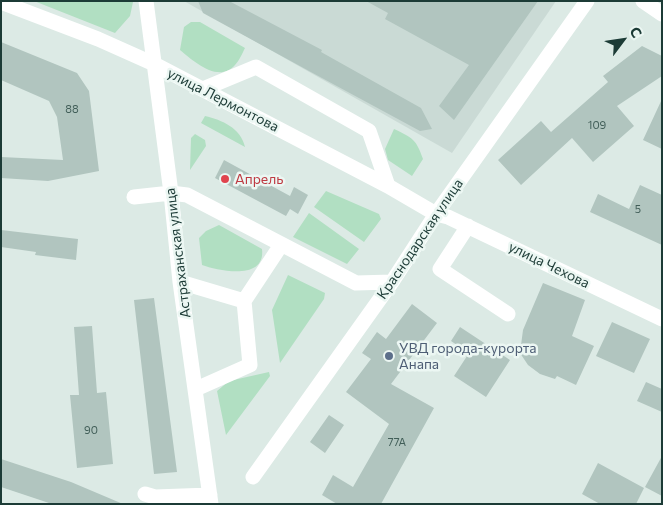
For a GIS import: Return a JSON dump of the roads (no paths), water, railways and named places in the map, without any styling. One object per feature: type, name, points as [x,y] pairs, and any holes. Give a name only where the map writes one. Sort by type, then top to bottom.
[{"type":"street","name":"Астраханская улица","points":[[146,1],[171,194],[180,282],[210,499]]},
{"type":"street","name":"Краснодарская улица","points":[[253,477],[392,282],[436,214],[587,1]]},
{"type":"street","points":[[643,1],[662,14]]},
{"type":"street","name":"улица Лермонтова","points":[[1,2],[98,39],[154,64],[388,186],[436,214]]},
{"type":"street","points":[[203,89],[256,67],[369,131],[388,186]]},
{"type":"street","points":[[134,197],[171,194],[187,195],[356,283],[392,282]]},
{"type":"street","name":"улица Чехова","points":[[436,214],[448,216],[662,319]]},
{"type":"street","points":[[468,226],[440,269],[508,314]]},
{"type":"street","points":[[196,389],[211,384],[250,365],[244,301],[281,245]]},
{"type":"street","points":[[180,282],[244,301]]},
{"type":"street","points":[[145,494],[155,497],[210,499]]},
{"type":"place","name":"Апрель","points":[[225,179]]},
{"type":"place","name":"УВД города-курорта Анапа","points":[[389,356]]}]
